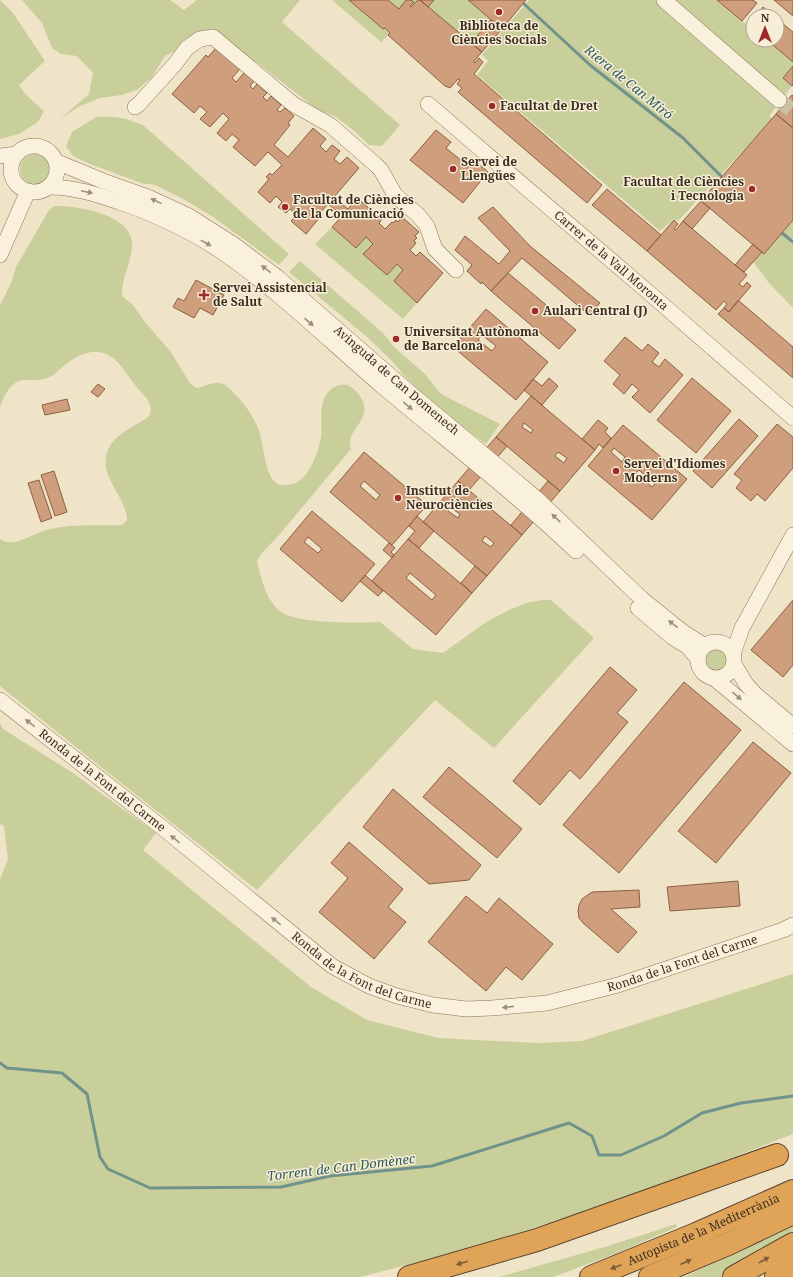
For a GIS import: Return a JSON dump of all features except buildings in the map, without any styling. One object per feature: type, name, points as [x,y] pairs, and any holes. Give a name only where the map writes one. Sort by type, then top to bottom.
[{"type":"highway","points":[[409,1277],[537,1240],[785,1152]]},
{"type":"highway","points":[[467,1277],[683,1197],[785,1152]]},
{"type":"highway","name":"Autopista de la Mediterrània","points":[[591,1277],[696,1234],[793,1191]]},
{"type":"highway","name":"Autopista de la Mediterrània","points":[[650,1277],[728,1244],[793,1214]]},
{"type":"highway","points":[[734,1277],[793,1244]]},
{"type":"highway","points":[[776,1277],[793,1266]]},
{"type":"street","points":[[664,0],[779,100]]},
{"type":"street","points":[[135,107],[175,64],[187,48],[200,39],[213,37],[294,104],[330,125],[376,165],[381,170],[394,196],[418,215],[427,226],[435,248],[456,270]]},
{"type":"street","name":"Carrer de la Vall Moronta","points":[[428,104],[793,418]]},
{"type":"street","points":[[0,156],[17,154],[27,147],[38,146],[49,151],[56,162],[58,169],[56,176],[49,187],[38,192],[28,191],[6,175],[17,154]]},
{"type":"street","name":"Avinguda de Can Domenech","points":[[56,162],[148,197],[189,216],[233,244],[277,277],[409,392],[536,498],[642,599],[683,632],[702,653]]},
{"type":"street","name":"Avinguda de Can Domenech","points":[[49,187],[62,187],[98,195],[141,209],[197,237],[234,261],[334,342],[382,386],[525,505],[647,617],[672,637],[688,647],[702,653]]},
{"type":"street","points":[[0,256],[28,191]]},
{"type":"street","points":[[715,678],[726,676],[730,672],[742,628],[793,535]]},
{"type":"street","points":[[722,643],[742,628]]},
{"type":"street","points":[[793,726],[756,695],[746,684],[728,646],[722,643],[712,643],[702,653],[699,665],[703,672],[708,676],[715,678],[793,744]]},
{"type":"street","name":"Ronda de la Font del Carme","points":[[0,700],[158,824],[332,966],[369,986],[397,996],[433,1005],[466,1009],[547,1003],[618,985],[783,930],[793,925]]},
{"type":"green space","points":[[0,0],[13,13],[45,61],[19,85],[26,95],[44,111],[38,122],[19,134],[0,139]]},
{"type":"green space","points":[[22,0],[170,0],[184,10],[197,0],[300,0],[282,22],[400,125],[382,146],[369,145],[352,129],[336,117],[318,110],[217,32],[165,56],[152,77],[137,90],[122,95],[100,98],[80,106],[60,119],[89,94],[93,73],[77,56],[61,54],[52,48],[42,23]]},
{"type":"green space","points":[[332,0],[472,0],[495,20],[470,49],[393,31],[381,42]]},
{"type":"green space","points":[[529,0],[717,0],[745,23],[745,48],[776,48],[793,62],[793,66],[783,78],[792,86],[769,116],[773,119],[678,221],[674,219],[660,231],[477,75],[488,61],[482,55]]},
{"type":"green space","points":[[96,117],[121,118],[144,126],[289,254],[279,265],[213,217],[185,200],[155,185],[141,183],[73,156],[66,146],[72,132]]},
{"type":"green space","points":[[35,154],[41,155],[49,163],[49,175],[41,183],[35,184],[29,183],[21,175],[20,169],[21,163],[29,155]]},
{"type":"green space","points":[[54,206],[75,207],[100,213],[122,224],[129,232],[132,242],[132,249],[123,282],[122,296],[133,305],[145,322],[170,351],[190,383],[196,388],[214,383],[220,383],[229,388],[243,403],[251,414],[258,428],[267,467],[273,480],[278,484],[287,485],[301,480],[313,463],[321,437],[321,412],[323,401],[330,390],[334,387],[347,385],[354,389],[362,399],[365,409],[364,415],[351,436],[351,449],[280,534],[262,553],[257,561],[262,581],[268,595],[280,611],[287,615],[299,618],[328,622],[380,622],[413,649],[443,653],[486,622],[511,609],[530,602],[551,600],[594,638],[494,748],[435,700],[257,890],[0,686],[0,539],[5,542],[17,541],[65,526],[122,525],[127,520],[126,512],[108,474],[106,466],[107,451],[118,436],[147,418],[151,411],[147,398],[137,388],[116,361],[106,354],[99,352],[82,354],[49,377],[35,380],[22,380],[14,384],[3,399],[0,408],[0,305],[12,281],[16,267],[49,210]]},
{"type":"green space","points":[[793,214],[793,308],[769,283],[751,259]]},
{"type":"green space","points":[[332,227],[356,248],[366,237],[373,244],[364,254],[387,275],[397,264],[403,270],[394,281],[417,303],[403,319],[315,244]]},
{"type":"green space","points":[[300,261],[383,333],[394,347],[425,374],[441,394],[500,424],[486,444],[431,401],[407,379],[392,361],[367,337],[289,272]]},
{"type":"green space","points":[[717,649],[725,652],[728,660],[725,668],[717,671],[709,668],[706,660],[709,652]]},
{"type":"green space","points":[[0,723],[3,729],[73,773],[156,833],[143,850],[311,987],[367,1020],[438,1038],[537,1043],[582,1041],[793,974],[793,1134],[679,1178],[573,1215],[472,1248],[360,1277],[0,1277],[0,879],[8,859],[4,826],[0,824]]},
{"type":"green space","points":[[676,1224],[677,1227],[617,1253],[553,1277],[499,1277],[608,1246]]},
{"type":"green space","points":[[793,1226],[793,1237],[723,1277],[684,1277]]},
{"type":"waterway","name":"Riera de Can Miró","points":[[523,3],[590,65],[683,138],[722,177]]},
{"type":"waterway","name":"Riera de Can Miró","points":[[782,233],[793,242]]},
{"type":"waterway","name":"Torrent de Can Domènec","points":[[0,1063],[7,1068],[62,1073],[87,1094],[100,1157],[108,1169],[150,1188],[281,1187],[330,1176],[432,1166],[569,1123],[592,1136],[599,1155],[621,1155],[664,1136],[702,1113],[741,1103],[793,1096]]},
{"type":"tunnel","points":[[779,100],[793,111]]},
{"type":"place","name":"Biblioteca de Ciències Socials","points":[[499,12]]},
{"type":"place","name":"Facultat de Dret","points":[[492,106]]},
{"type":"place","name":"Servei de Llengües","points":[[453,169]]},
{"type":"place","name":"Facultat de Ciències i Tecnologia","points":[[752,189]]},
{"type":"place","name":"Facultat de Ciències de la Comunicació","points":[[285,207]]},
{"type":"place","name":"Servei Assistencial de Salut","points":[[204,295]]},
{"type":"place","name":"Aulari Central (J)","points":[[535,311]]},
{"type":"place","name":"Universitat Autònoma de Barcelona","points":[[396,339]]},
{"type":"place","name":"Servei d'Idiomes Moderns","points":[[616,471]]},
{"type":"place","name":"Institut de Neurociències","points":[[398,498]]}]
